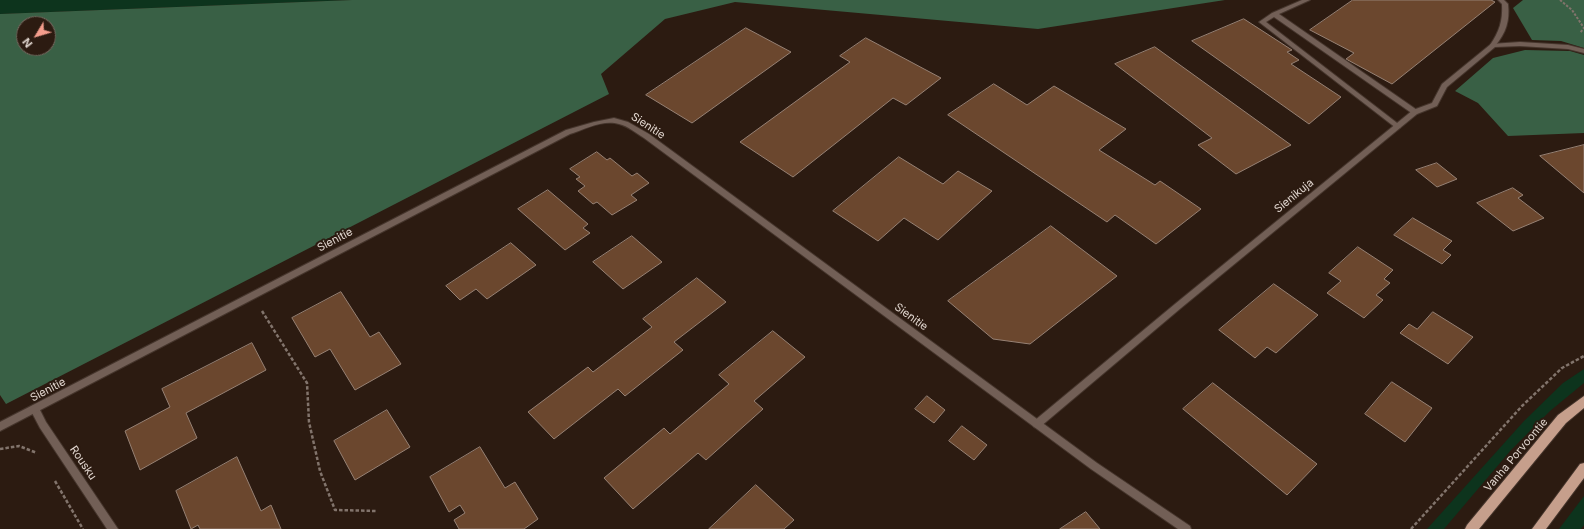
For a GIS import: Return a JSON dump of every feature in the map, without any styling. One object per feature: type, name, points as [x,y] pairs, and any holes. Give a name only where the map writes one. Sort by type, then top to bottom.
[{"type":"main road","name":"Vanha Porvoontie","points":[[1471,529],[1562,419],[1584,401]]},
{"type":"main road","points":[[1538,529],[1584,468]]},
{"type":"street","points":[[1307,0],[1274,14],[1262,22],[1398,126]]},
{"type":"street","points":[[1493,46],[1502,34],[1506,15],[1505,4],[1501,0]]},
{"type":"street","points":[[1274,14],[1415,112]]},
{"type":"street","points":[[1493,46],[1520,44],[1568,47],[1584,51]]},
{"type":"street","name":"Sienikuja","points":[[1037,424],[1415,112],[1435,104],[1444,86],[1493,46]]},
{"type":"street","name":"Sienitie","points":[[0,427],[568,132],[602,122],[619,121],[640,133],[672,155],[1094,466],[1186,529]]},
{"type":"street","name":"Rousku","points":[[35,409],[43,425],[113,529]]},
{"type":"path","points":[[1560,0],[1572,10],[1584,28],[1582,32],[1573,36],[1568,42],[1568,47]]},
{"type":"path","points":[[260,309],[307,383],[308,422],[320,471],[335,510],[377,511]]},
{"type":"path","points":[[1411,529],[1522,406],[1562,368],[1584,356]]},
{"type":"path","points":[[0,449],[11,445],[27,447],[39,455]]},
{"type":"path","points":[[51,475],[83,529]]},
{"type":"green space","points":[[0,0],[352,0],[0,14]]},
{"type":"green space","points":[[352,0],[1225,0],[1038,29],[735,2],[665,19],[601,74],[609,94],[6,404],[0,395],[0,14]]},
{"type":"green space","points":[[1523,0],[1584,0],[1584,48],[1561,41],[1532,40],[1513,8]]},
{"type":"green space","points":[[1525,50],[1570,51],[1584,55],[1584,133],[1508,136],[1478,103],[1455,91],[1493,58]]},
{"type":"green space","points":[[1584,369],[1584,383],[1550,411],[1511,450],[1444,529],[1427,529],[1524,421],[1563,383]]},
{"type":"green space","points":[[1584,496],[1584,525],[1581,529],[1559,529]]},
{"type":"building","points":[[1353,0],[1491,0],[1495,2],[1392,84],[1346,59],[1354,53],[1310,30]]},
{"type":"building","points":[[1244,19],[1292,50],[1287,52],[1299,60],[1291,64],[1341,97],[1309,124],[1192,41]]},
{"type":"building","points":[[746,28],[791,52],[692,123],[646,95]]},
{"type":"building","points":[[866,38],[941,78],[906,105],[893,98],[793,177],[740,142],[850,62],[840,56]]},
{"type":"building","points":[[1155,47],[1291,145],[1236,174],[1198,145],[1212,138],[1115,64]]},
{"type":"building","points":[[994,84],[1027,105],[1054,86],[1126,129],[1099,150],[1155,185],[1160,181],[1201,209],[1156,244],[1115,215],[1107,222],[948,115]]},
{"type":"building","points":[[1584,145],[1584,193],[1540,156]]},
{"type":"building","points":[[597,152],[607,160],[610,158],[632,176],[637,173],[649,183],[631,195],[637,200],[612,215],[597,202],[593,204],[578,191],[585,186],[576,179],[580,177],[570,169]]},
{"type":"building","points":[[899,157],[943,184],[958,171],[992,191],[938,240],[904,218],[878,241],[833,211]]},
{"type":"building","points":[[1437,163],[1457,179],[1437,187],[1416,170]]},
{"type":"building","points":[[1513,188],[1523,195],[1518,198],[1544,218],[1513,231],[1477,203]]},
{"type":"building","points":[[548,190],[588,224],[583,228],[590,233],[565,250],[518,209]]},
{"type":"building","points":[[1413,218],[1452,241],[1443,250],[1451,255],[1442,264],[1394,235]]},
{"type":"building","points":[[1051,226],[1117,276],[1030,344],[993,339],[948,301]]},
{"type":"building","points":[[632,236],[662,262],[623,289],[593,262]]},
{"type":"building","points":[[511,243],[536,265],[487,299],[476,289],[460,300],[446,286]]},
{"type":"building","points":[[1358,247],[1393,270],[1384,279],[1390,283],[1376,295],[1383,300],[1364,318],[1327,293],[1341,281],[1329,273]]},
{"type":"building","points":[[697,278],[726,302],[674,342],[683,350],[625,396],[618,389],[554,439],[528,412],[588,367],[593,372],[652,327],[643,319]]},
{"type":"building","points":[[1274,284],[1318,315],[1276,353],[1267,347],[1255,358],[1219,330]]},
{"type":"building","points":[[341,292],[370,337],[379,332],[401,364],[355,390],[330,349],[315,357],[292,318]]},
{"type":"building","points":[[1433,312],[1473,337],[1448,364],[1400,333],[1409,324],[1417,329]]},
{"type":"building","points":[[773,331],[805,357],[754,401],[763,409],[706,460],[698,453],[633,509],[604,478],[664,428],[670,434],[729,384],[719,375]]},
{"type":"building","points":[[252,343],[266,370],[186,413],[197,438],[140,470],[125,431],[170,407],[162,389]]},
{"type":"building","points":[[1392,382],[1432,408],[1405,442],[1365,414]]},
{"type":"building","points":[[1213,383],[1317,464],[1287,495],[1183,409]]},
{"type":"building","points":[[927,396],[945,410],[934,423],[915,409]]},
{"type":"building","points":[[387,410],[410,447],[355,480],[334,441]]},
{"type":"building","points":[[962,426],[987,445],[974,460],[949,441]]},
{"type":"building","points":[[480,447],[505,488],[515,482],[538,519],[524,529],[459,529],[454,520],[465,513],[460,505],[449,512],[430,477]]},
{"type":"building","points":[[237,457],[261,511],[271,505],[281,529],[200,529],[198,525],[191,529],[176,491]]},
{"type":"building","points":[[756,485],[794,520],[784,529],[709,529]]},
{"type":"building","points":[[1086,512],[1100,529],[1060,529]]}]
